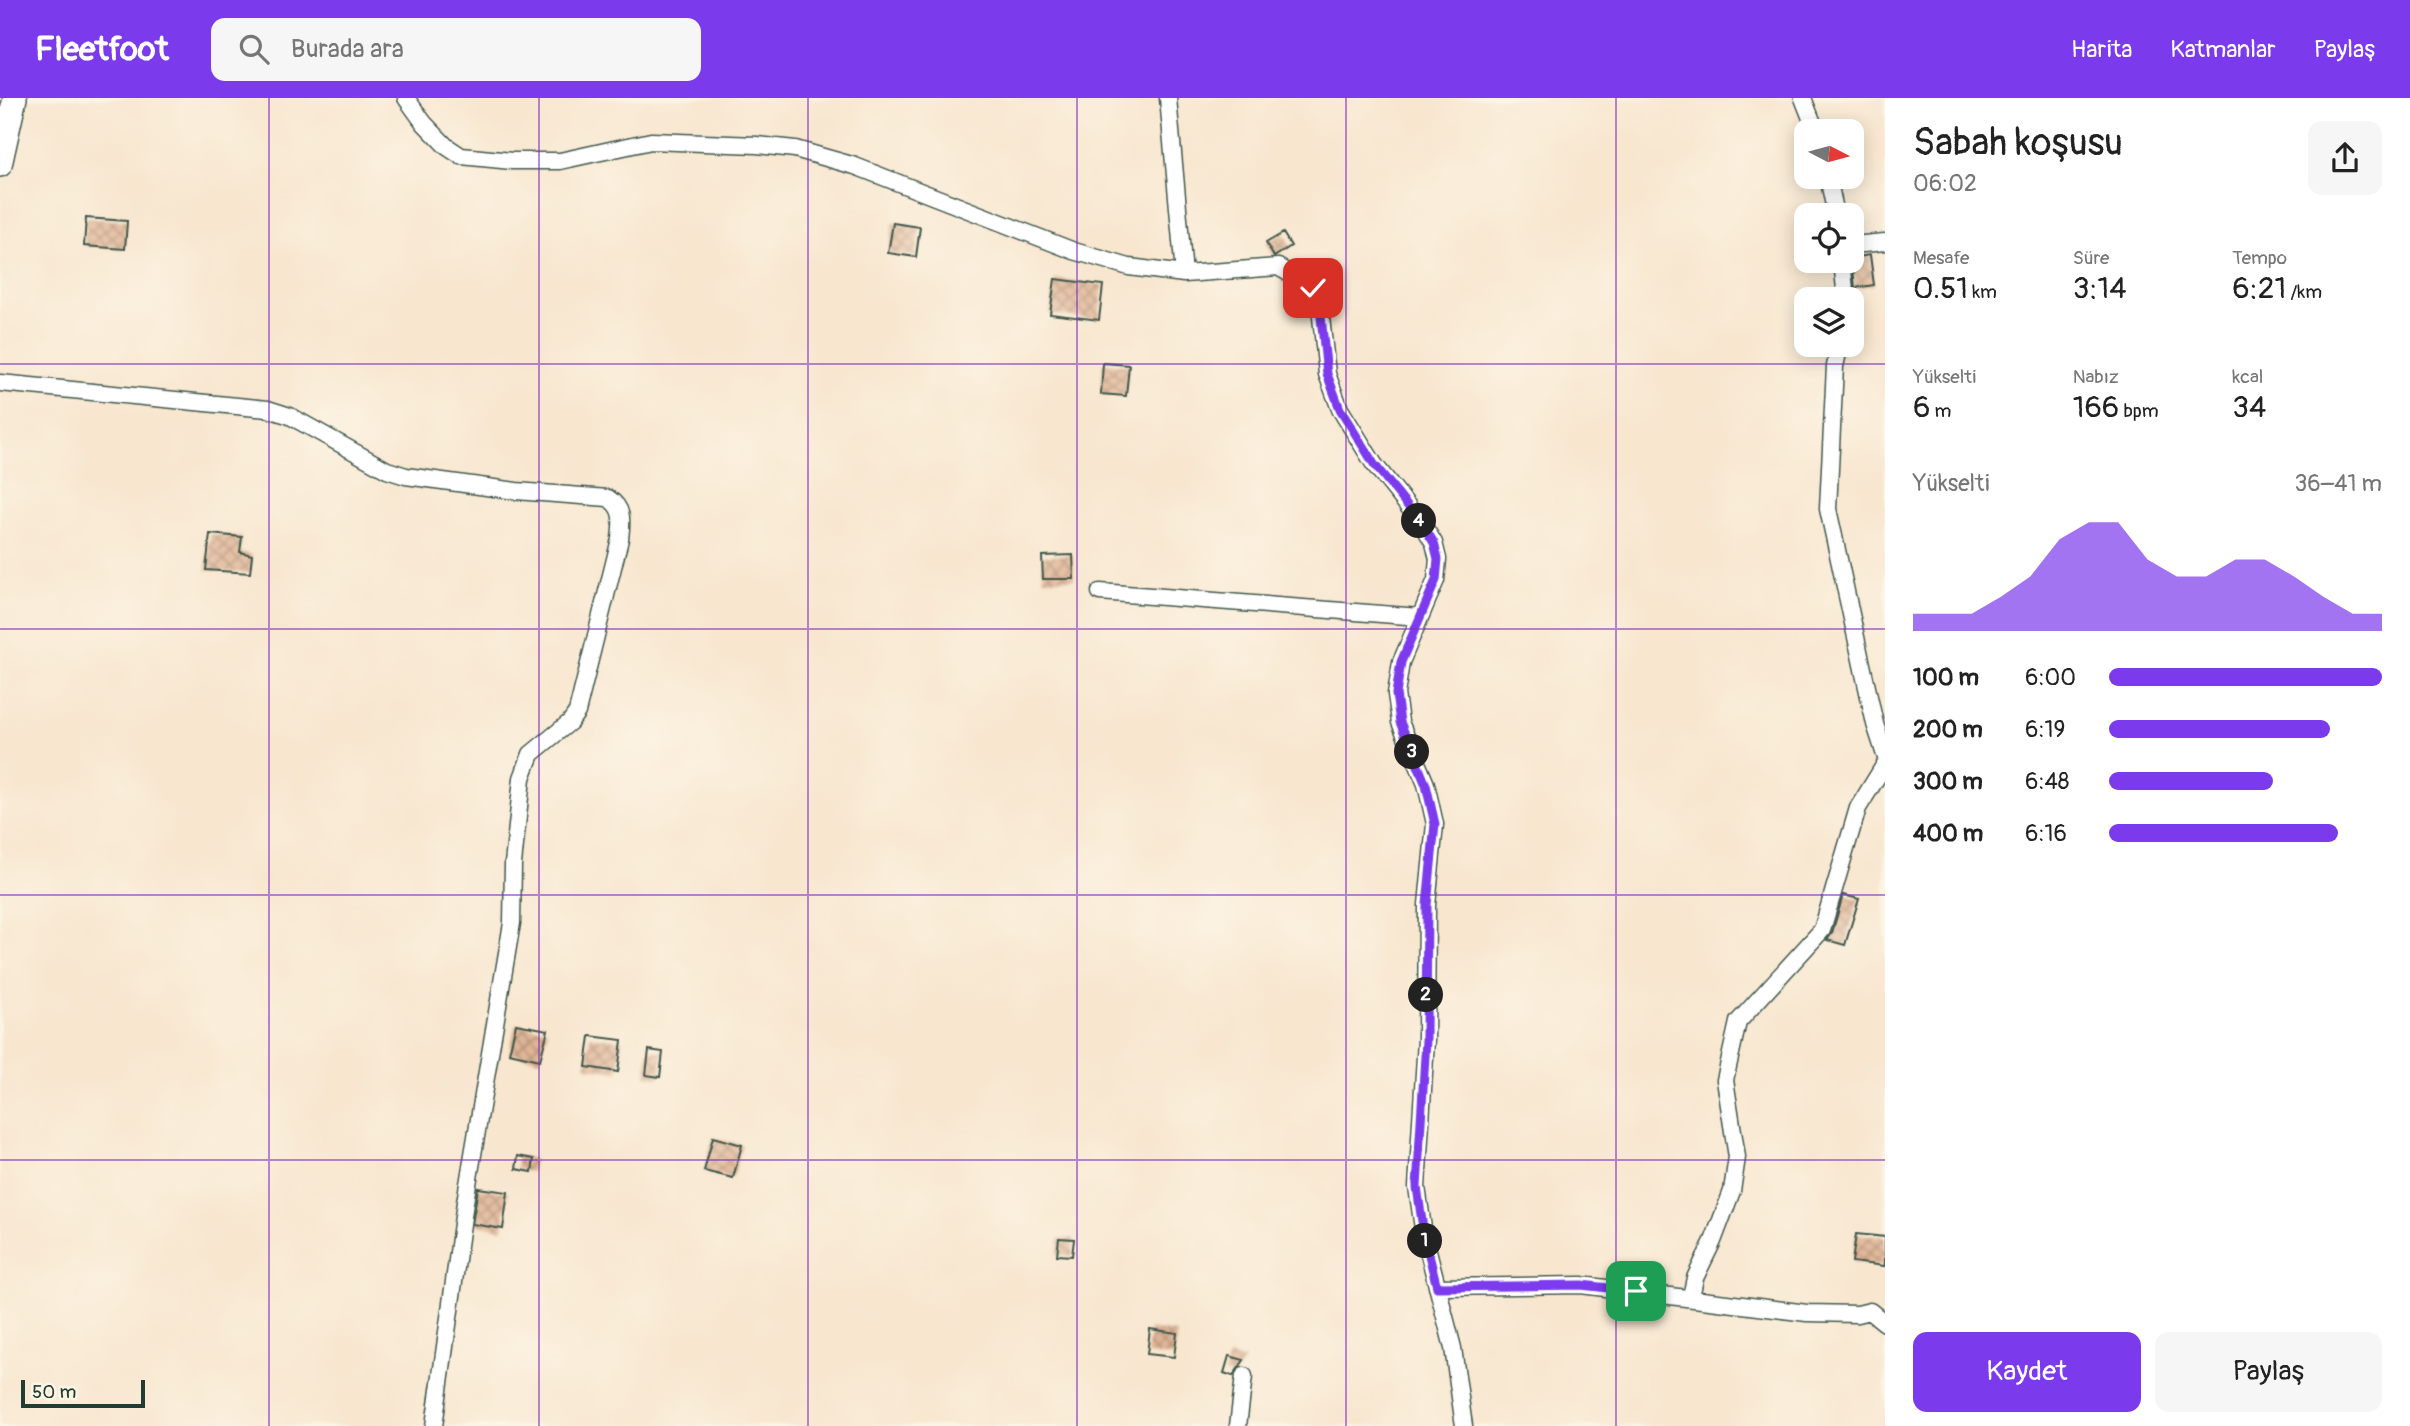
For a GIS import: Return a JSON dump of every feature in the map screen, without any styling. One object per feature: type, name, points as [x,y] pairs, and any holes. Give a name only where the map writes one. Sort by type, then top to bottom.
[{"type":"street","points":[[405,98],[446,146],[461,156],[512,161],[560,161],[651,141],[795,149],[856,166],[1074,251],[1129,267],[1184,274],[1278,267],[1313,288],[1320,307],[1327,374],[1340,409],[1374,464],[1423,525],[1434,543],[1438,559],[1436,580],[1401,662],[1396,694],[1400,722],[1426,785],[1435,824],[1427,905],[1426,1040],[1417,1187],[1424,1235],[1453,1348],[1464,1426]]},
{"type":"street","points":[[1168,98],[1184,274]]},
{"type":"street","points":[[1803,98],[1811,119]]},
{"type":"street","points":[[0,165],[10,101]]},
{"type":"street","points":[[1864,244],[1885,242]]},
{"type":"street","points":[[1837,357],[1828,509],[1875,724],[1885,755]]},
{"type":"street","points":[[0,383],[268,409],[290,416],[387,470],[516,491],[608,498],[617,504],[622,515],[620,539],[577,712],[570,722],[531,754],[522,778],[514,850],[512,923],[465,1202],[434,1426]]},
{"type":"street","points":[[1100,592],[1420,617]]},
{"type":"street","points":[[1691,1297],[1695,1278],[1732,1191],[1737,1157],[1724,1080],[1738,1022],[1822,930],[1858,808],[1885,764]]},
{"type":"street","points":[[1437,1287],[1581,1285],[1807,1313],[1858,1314],[1870,1311],[1885,1323]]},
{"type":"street","points":[[1238,1426],[1244,1376]]},
{"type":"building","points":[[86,218],[127,221],[125,249],[84,246]]},
{"type":"building","points":[[893,223],[920,227],[916,257],[888,253]]},
{"type":"building","points":[[1283,233],[1291,246],[1274,257],[1266,243]]},
{"type":"building","points":[[1870,255],[1874,285],[1855,287],[1854,273],[1864,273],[1864,256]]},
{"type":"building","points":[[1055,279],[1103,285],[1099,320],[1050,314]]},
{"type":"building","points":[[1103,363],[1129,365],[1126,396],[1101,394]]},
{"type":"building","points":[[210,534],[242,537],[240,552],[252,555],[250,573],[206,570]]},
{"type":"building","points":[[1073,555],[1074,579],[1043,579],[1042,556]]},
{"type":"building","points":[[1843,895],[1859,899],[1845,945],[1827,940],[1832,933]]},
{"type":"building","points":[[516,1024],[548,1030],[540,1060],[509,1053]]},
{"type":"building","points":[[590,1036],[622,1040],[618,1072],[586,1067]]},
{"type":"building","points":[[649,1050],[663,1052],[660,1077],[646,1075]]},
{"type":"building","points":[[713,1137],[742,1145],[733,1178],[704,1171]]},
{"type":"building","points":[[518,1156],[534,1159],[532,1172],[516,1169]]},
{"type":"building","points":[[478,1188],[508,1192],[503,1229],[472,1224]]},
{"type":"building","points":[[1856,1234],[1885,1237],[1885,1266],[1852,1262]]},
{"type":"building","points":[[1059,1238],[1074,1239],[1072,1256],[1057,1255]]},
{"type":"building","points":[[1150,1329],[1177,1333],[1174,1357],[1147,1354]]},
{"type":"building","points":[[1229,1356],[1244,1360],[1233,1376],[1224,1373]]},
{"type":"route","points":[[1313,288],[1320,307],[1327,374],[1340,409],[1374,464],[1423,525],[1434,543],[1438,559],[1436,580],[1401,662],[1396,694],[1400,722],[1426,785],[1435,824],[1427,905],[1426,1040],[1417,1187],[1424,1235],[1437,1287],[1581,1285],[1636,1291]]}]
